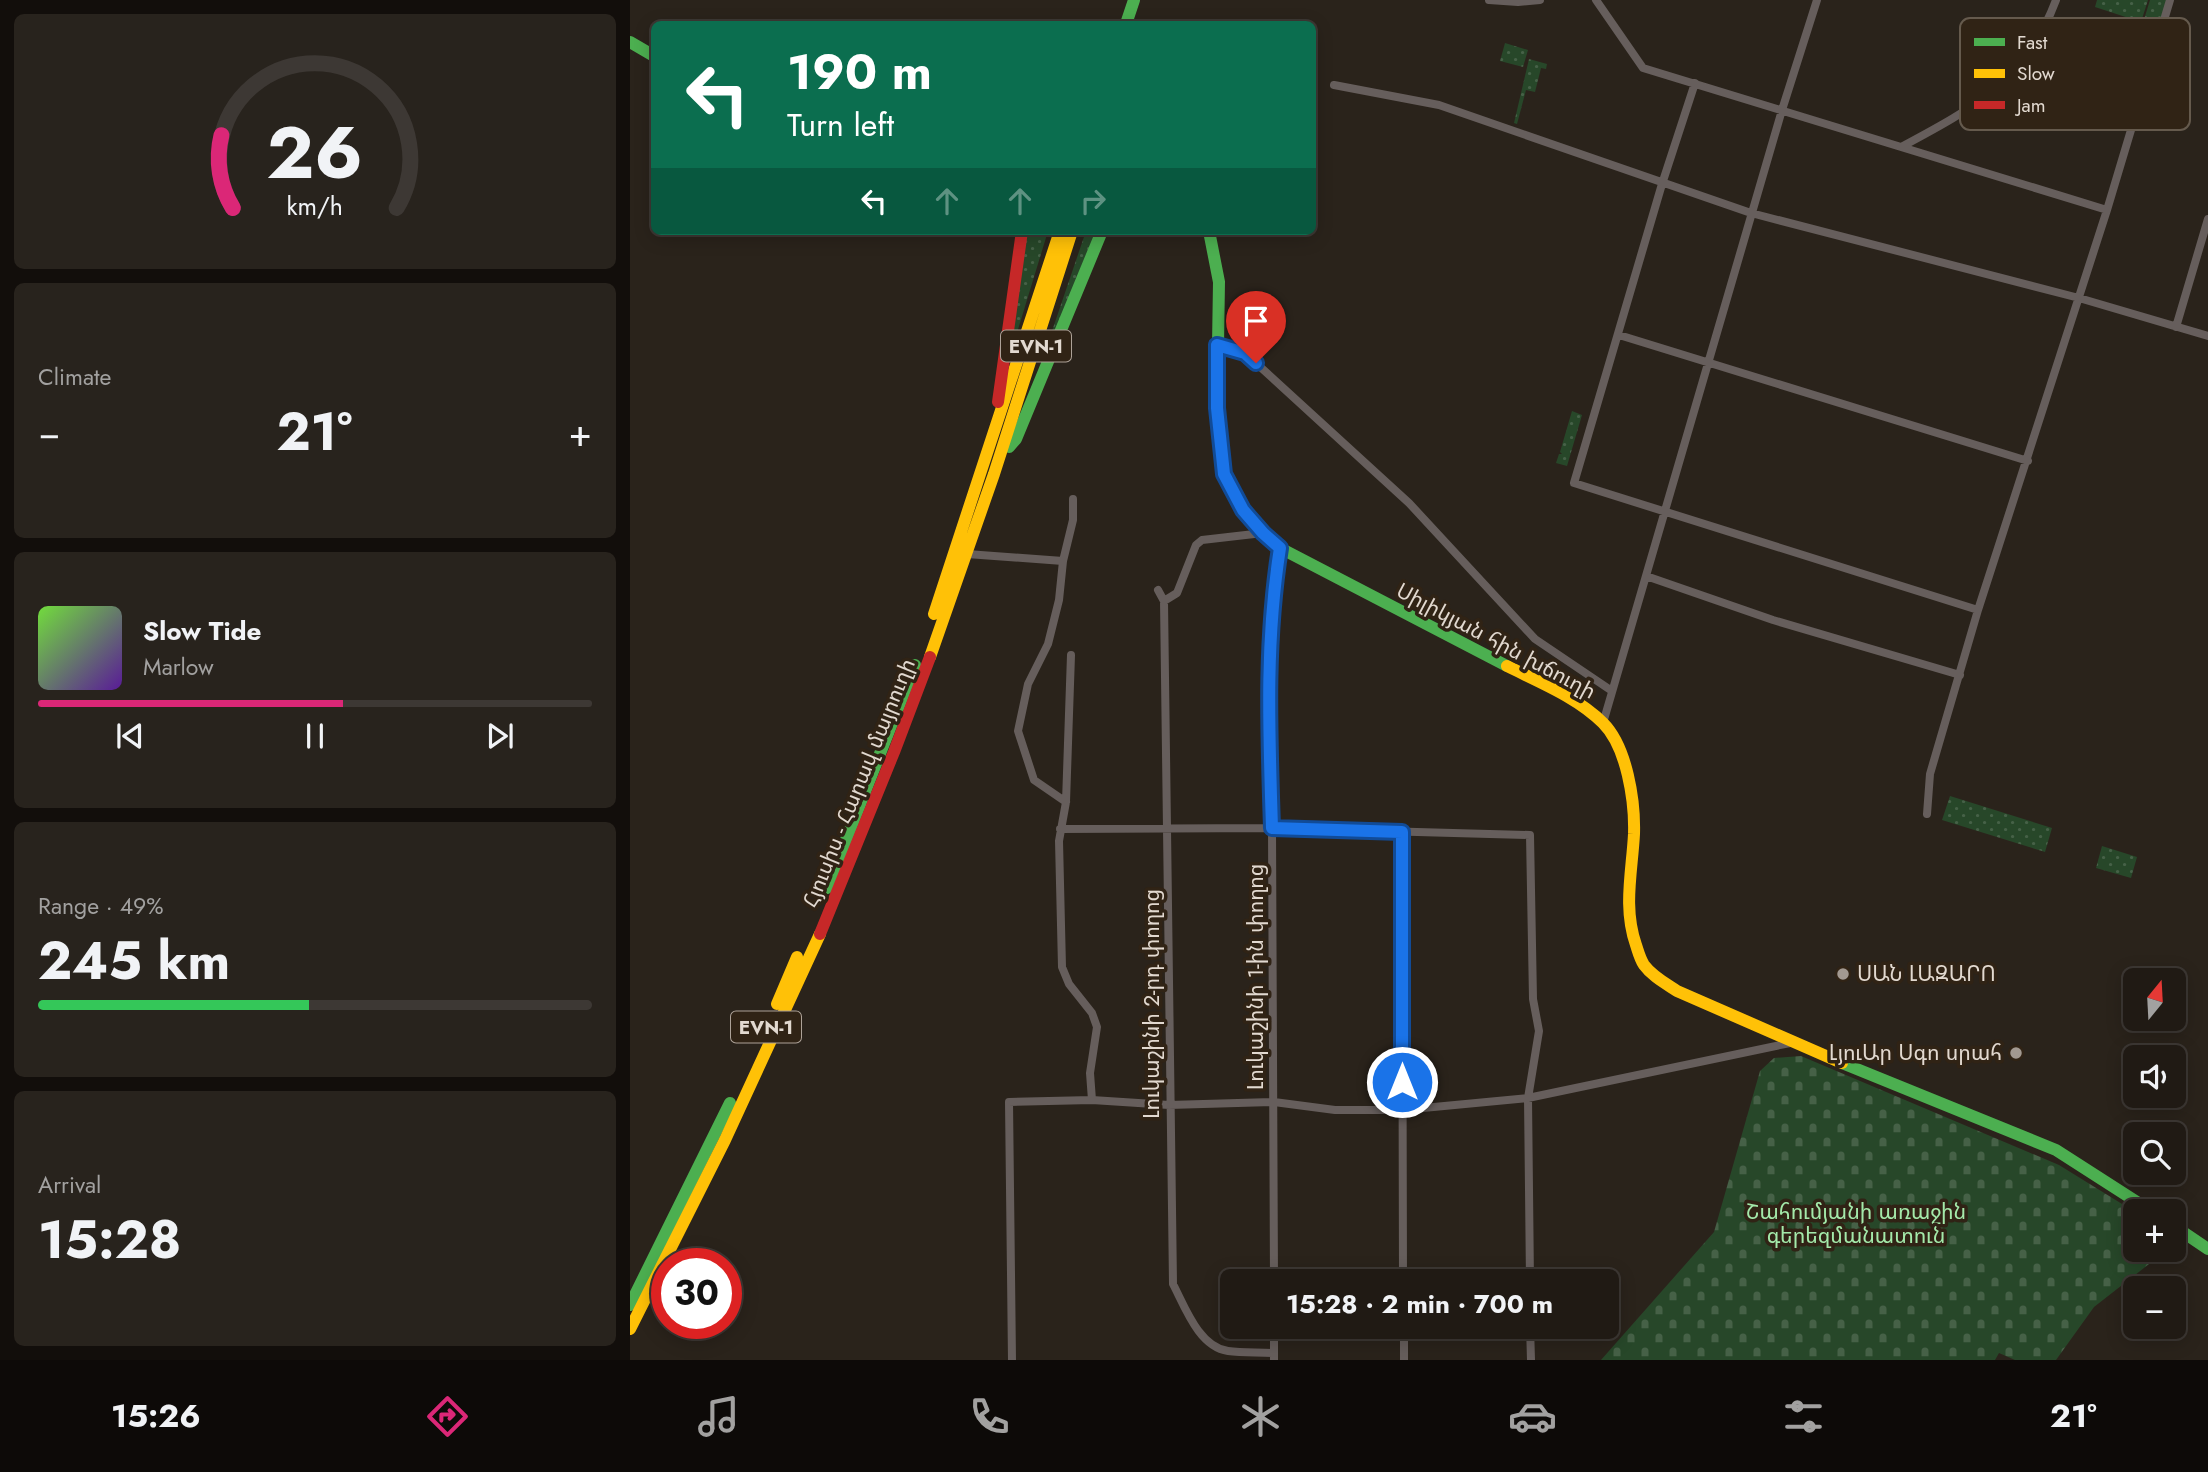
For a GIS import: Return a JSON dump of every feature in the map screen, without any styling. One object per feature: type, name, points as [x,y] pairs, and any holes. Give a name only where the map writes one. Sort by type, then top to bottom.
[{"type":"main road","points":[[1127,21],[1134,0]]},
{"type":"main road","points":[[1139,21],[1146,0]]},
{"type":"main road","points":[[630,41],[651,53]]},
{"type":"main road","points":[[999,422],[998,396],[1021,235]]},
{"type":"main road","name":"Հյուսիս - Հարավ մայրուղի","points":[[630,1305],[751,1060],[822,901],[864,798],[933,618],[1059,235]]},
{"type":"main road","name":"Հյուսիս - Հարավ մայրուղի","points":[[630,1329],[701,1191],[802,974],[884,779],[967,554],[1071,235]]},
{"type":"main road","points":[[998,460],[1016,439],[1100,235]]},
{"type":"main road","name":"Սիլիկյան հին խճուղի","points":[[1210,235],[1219,282],[1217,408],[1224,474],[1243,510],[1280,548],[1571,699],[1602,723],[1616,740],[1628,774],[1634,832],[1628,886],[1629,926],[1642,963],[1658,979],[1677,991],[1793,1042],[2056,1150],[2132,1199]]},
{"type":"main road","points":[[2186,1234],[2208,1249]]},
{"type":"street","points":[[1489,0],[1540,0]]},
{"type":"street","points":[[1596,0],[1643,68],[2107,209]]},
{"type":"street","points":[[1602,723],[1751,213],[1817,0]]},
{"type":"street","points":[[2047,18],[2056,0]]},
{"type":"street","points":[[2164,18],[2169,0]]},
{"type":"street","points":[[1695,83],[1662,184],[1574,483],[1978,610]]},
{"type":"street","points":[[1334,85],[1439,105],[1751,213],[2079,298],[2208,336]]},
{"type":"street","points":[[1903,146],[1960,114]]},
{"type":"street","points":[[1927,814],[1930,774],[1978,610],[2028,461],[2130,130]]},
{"type":"street","points":[[2176,327],[2208,219]]},
{"type":"street","points":[[1619,335],[2028,461]]},
{"type":"street","points":[[1217,345],[1245,353],[1409,503],[1535,639],[1612,691]]},
{"type":"street","points":[[1066,802],[1034,780],[1018,731],[1028,684],[1048,644],[1059,600],[1063,561],[1073,520],[1073,499]]},
{"type":"street","points":[[1164,601],[1177,593],[1196,545],[1202,540],[1263,533]]},
{"type":"street","name":"Լուկաշինի 1-ին փողոց","points":[[1274,1269],[1272,828],[1267,690],[1272,597],[1280,548]]},
{"type":"street","points":[[967,554],[1063,561]]},
{"type":"street","points":[[1646,576],[1773,620],[1960,675]]},
{"type":"street","name":"Լուկաշինի 2-րդ փողոց","points":[[1158,590],[1164,601],[1174,1284],[1196,1329],[1225,1351],[1273,1356]]},
{"type":"street","points":[[1071,655],[1066,802],[1060,829],[1062,967],[1069,984],[1092,1013],[1097,1027],[1090,1073],[1092,1100]]},
{"type":"street","points":[[1060,829],[1272,828],[1530,835],[1533,999],[1539,1031],[1528,1098],[1530,1269]]},
{"type":"street","points":[[1402,832],[1403,1269]]},
{"type":"street","points":[[1012,1360],[1009,1102],[1092,1100],[1170,1105],[1274,1102],[1335,1110],[1402,1110],[1528,1098],[1793,1042]]},
{"type":"street","points":[[1404,1339],[1404,1360]]},
{"type":"street","points":[[1530,1339],[1531,1360]]},
{"type":"green space","points":[[2097,0],[2148,0],[2142,18],[2129,18],[2095,7]]},
{"type":"green space","points":[[2150,0],[2167,0],[2161,18],[2144,18]]},
{"type":"green space","points":[[1505,43],[1528,50],[1523,67],[1500,61]]},
{"type":"green space","points":[[1529,59],[1547,64],[1546,69],[1541,68],[1535,92],[1526,90],[1517,124],[1514,123]]},
{"type":"green space","points":[[1026,235],[1047,235],[1009,359]]},
{"type":"green space","points":[[1085,235],[1097,235],[1035,381]]},
{"type":"green space","points":[[1572,411],[1582,415],[1567,466],[1556,463],[1559,454],[1562,454],[1560,452]]},
{"type":"green space","points":[[1950,796],[2052,828],[2045,852],[1942,820]]},
{"type":"green space","points":[[2102,846],[2137,857],[2131,878],[2096,868]]},
{"type":"green space","name":"Շահումյանի առաջին գերեզմանատուն","points":[[1801,1056],[2059,1165],[2123,1205],[2123,1262],[2152,1262],[2134,1276],[2123,1276],[2123,1284],[2094,1307],[2056,1360],[2015,1360],[1999,1353],[1995,1360],[1601,1360],[1714,1232],[1760,1071],[1774,1058]]},
{"type":"traffic: fast","points":[[1127,21],[1134,0]]},
{"type":"traffic: fast","points":[[630,42],[651,54]]},
{"type":"traffic: fast","points":[[1009,447],[1016,439],[1100,235]]},
{"type":"traffic: fast","points":[[1210,235],[1219,282],[1217,408],[1224,474],[1243,510],[1280,548],[1507,666]]},
{"type":"traffic: fast","points":[[827,888],[915,665]]},
{"type":"traffic: fast","points":[[1842,1063],[2056,1150],[2132,1199]]},
{"type":"traffic: fast","points":[[630,1305],[730,1103]]},
{"type":"traffic: fast","points":[[2186,1234],[2208,1249]]},
{"type":"traffic: slow","points":[[934,614],[1059,235]]},
{"type":"traffic: slow","points":[[930,657],[994,474],[1071,235]]},
{"type":"traffic: slow","points":[[1507,666],[1582,705],[1603,723],[1618,746],[1628,775],[1633,806],[1630,917],[1638,952],[1647,969],[1677,991],[1842,1063]]},
{"type":"traffic: slow","points":[[630,1329],[725,1140],[820,934]]},
{"type":"traffic: slow","points":[[777,1004],[797,957]]},
{"type":"traffic: jam","points":[[998,402],[1021,235]]},
{"type":"traffic: jam","points":[[820,934],[930,657]]},
{"type":"place","name":"ՍԱՆ ԼԱԶԱՐՈ","points":[[1843,974]]},
{"type":"place","name":"ԼյուԱր Սգո սրահ","points":[[2016,1053]]},
{"type":"route","points":[[1256,363],[1245,353],[1217,345],[1217,408],[1224,474],[1243,510],[1280,548],[1272,597],[1267,690],[1272,828],[1402,832],[1402,1082]]}]
